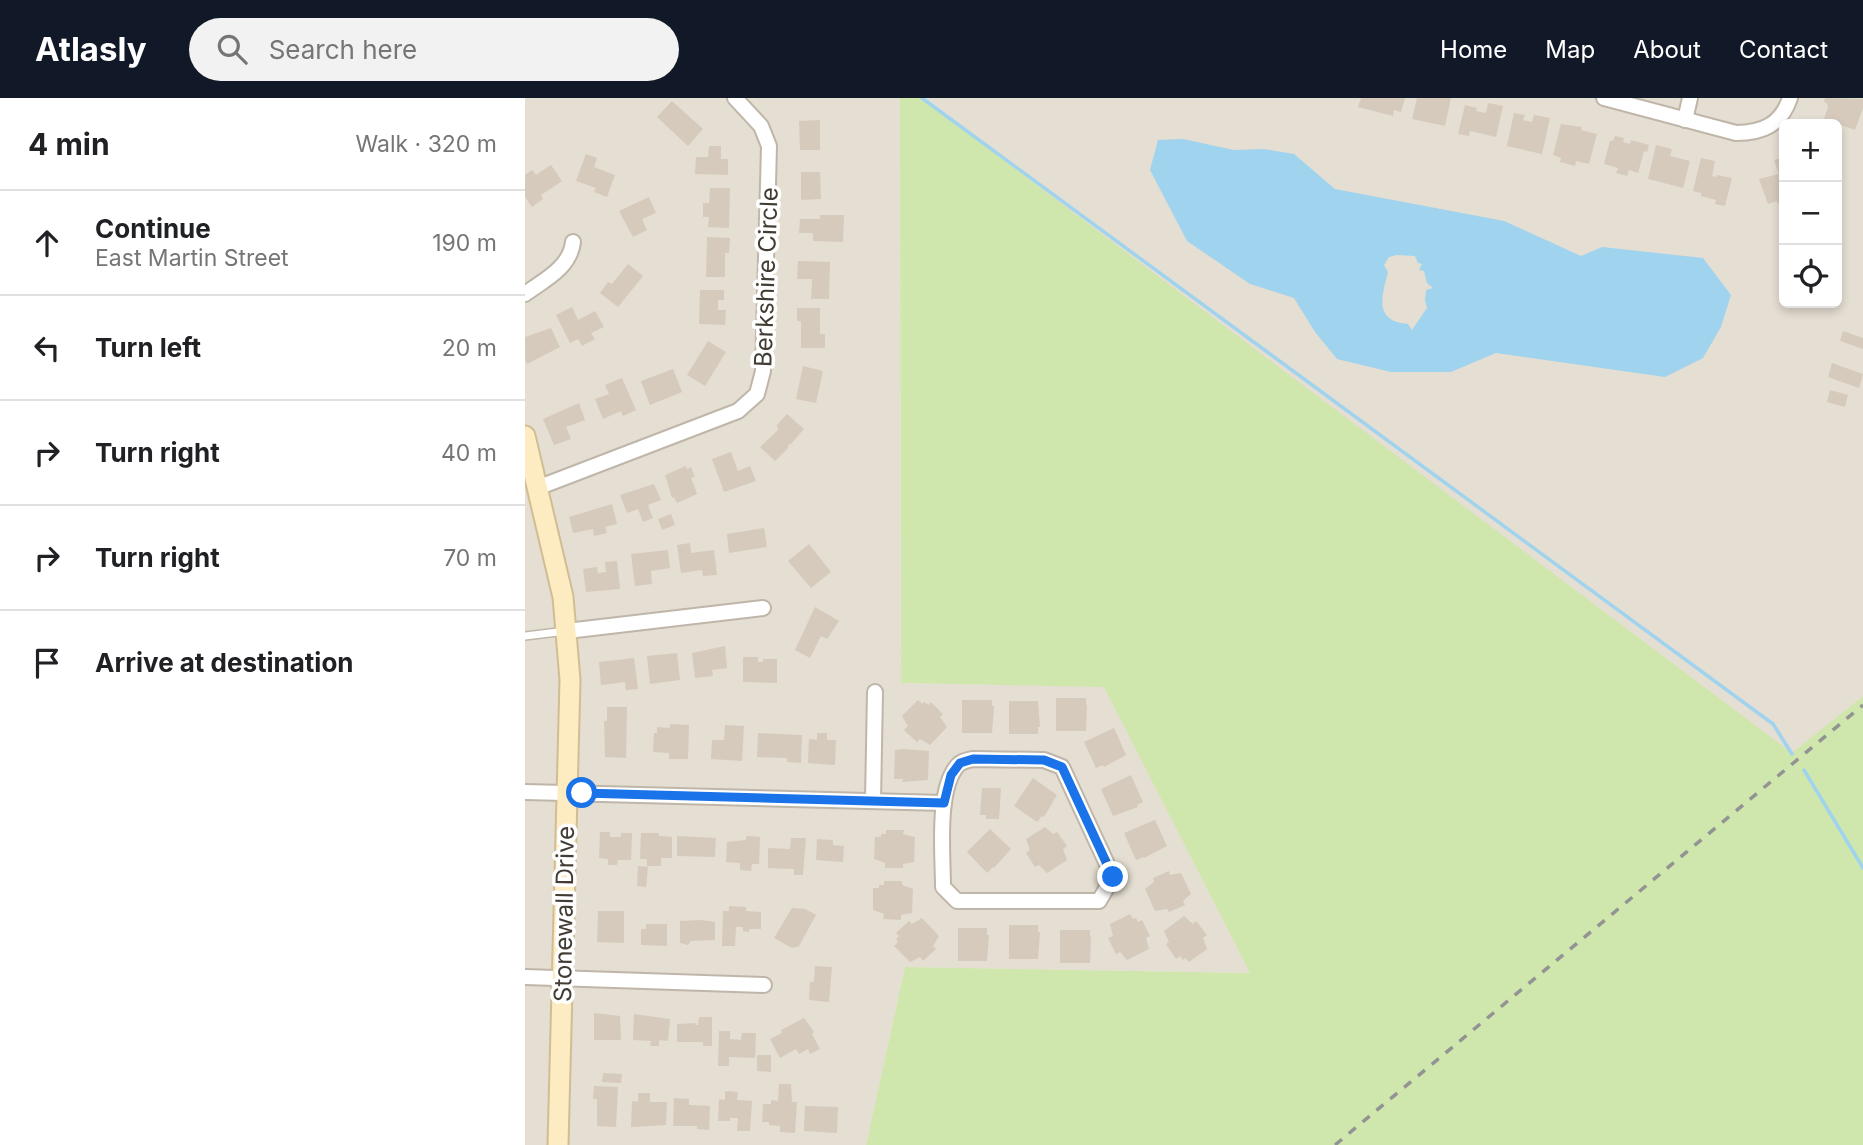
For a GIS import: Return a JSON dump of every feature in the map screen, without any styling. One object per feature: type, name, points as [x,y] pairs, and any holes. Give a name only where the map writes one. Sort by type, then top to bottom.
[{"type":"street","name":"Berkshire Circle","points":[[537,488],[738,411],[757,394],[763,371],[769,146],[761,126],[736,98]]},
{"type":"street","points":[[1604,98],[1736,132],[1755,132],[1773,123],[1786,109],[1790,98]]},
{"type":"street","points":[[1685,120],[1690,98]]},
{"type":"street","points":[[525,294],[562,267],[568,259],[573,242]]},
{"type":"street","name":"Stonewall Drive","points":[[525,436],[563,597],[570,680],[558,1145]]},
{"type":"street","points":[[567,631],[763,608]]},
{"type":"street","points":[[873,801],[875,692]]},
{"type":"street","points":[[973,759],[1044,760],[1062,767],[1113,877],[1099,901],[957,901],[943,887],[944,803],[951,775],[960,763],[973,759]]},
{"type":"street","points":[[525,792],[944,803]]},
{"type":"street","points":[[525,976],[764,985]]},
{"type":"lane","points":[[525,636],[567,631]]},
{"type":"shaded area","points":[[525,98],[900,98],[901,683],[1104,686],[1250,973],[905,967],[866,1145],[525,1145]]},
{"type":"shaded area","points":[[904,98],[1863,98],[1863,696],[1792,754]]},
{"type":"green space","points":[[900,98],[921,98],[1792,753],[1863,696],[1863,1145],[866,1145],[905,967],[1250,973],[1104,687],[901,683]]},
{"type":"water","points":[[1183,139],[1234,150],[1264,149],[1294,154],[1335,189],[1504,221],[1581,256],[1602,247],[1703,258],[1731,295],[1721,327],[1703,358],[1665,377],[1496,353],[1451,372],[1391,372],[1337,359],[1315,332],[1294,298],[1250,284],[1187,241],[1150,170],[1158,140]],"holes":[[[1415,256],[1418,263],[1422,264],[1419,270],[1424,271],[1427,283],[1433,288],[1426,290],[1427,308],[1412,330],[1408,324],[1389,318],[1385,313],[1382,298],[1388,272],[1384,265],[1389,257]]]},
{"type":"building","points":[[1361,98],[1405,98],[1401,112],[1394,110],[1393,116],[1358,107]]},
{"type":"building","points":[[1417,98],[1451,98],[1445,126],[1412,119]]},
{"type":"building","points":[[1825,98],[1863,99],[1863,108],[1855,130],[1842,125],[1842,119],[1824,119],[1828,107],[1824,102]]},
{"type":"building","points":[[672,101],[703,129],[688,146],[657,117]]},
{"type":"building","points":[[1488,103],[1503,106],[1496,137],[1470,131],[1469,136],[1458,134],[1465,105],[1486,113]]},
{"type":"building","points":[[1514,113],[1525,115],[1523,120],[1532,122],[1534,115],[1550,118],[1542,154],[1507,146]]},
{"type":"building","points":[[820,120],[820,150],[800,150],[799,121]]},
{"type":"building","points":[[1561,124],[1582,127],[1581,130],[1597,134],[1589,164],[1576,161],[1575,166],[1560,162],[1561,158],[1553,155]]},
{"type":"building","points":[[1615,136],[1624,138],[1623,142],[1630,144],[1631,140],[1649,145],[1647,152],[1644,151],[1638,173],[1629,170],[1627,176],[1616,173],[1618,168],[1604,164],[1610,141],[1613,141]]},
{"type":"building","points":[[1656,145],[1672,149],[1670,156],[1690,161],[1683,188],[1648,179]]},
{"type":"building","points":[[709,146],[721,146],[721,159],[728,159],[728,175],[695,174],[696,157],[708,157]]},
{"type":"building","points":[[586,154],[597,158],[594,167],[615,175],[607,197],[594,192],[596,188],[576,181]]},
{"type":"building","points":[[1701,158],[1715,161],[1712,176],[1732,178],[1725,206],[1715,204],[1716,200],[1693,191]]},
{"type":"building","points":[[1779,158],[1779,174],[1774,160]]},
{"type":"building","points":[[551,165],[562,181],[541,195],[543,199],[532,207],[525,197],[525,175],[532,170],[536,175]]},
{"type":"building","points":[[801,172],[820,172],[821,199],[801,200]]},
{"type":"building","points":[[1779,174],[1779,204],[1777,201],[1768,204],[1759,179]]},
{"type":"building","points":[[710,188],[730,188],[729,228],[708,227],[709,217],[703,217],[703,203],[709,203]]},
{"type":"building","points":[[649,197],[656,213],[642,219],[647,230],[633,237],[619,211]]},
{"type":"building","points":[[820,215],[844,215],[843,242],[813,241],[813,233],[799,233],[800,219],[820,219]]},
{"type":"building","points":[[707,237],[730,238],[729,253],[725,253],[725,277],[706,277]]},
{"type":"building","points":[[798,261],[830,262],[829,299],[811,299],[812,279],[797,279]]},
{"type":"building","points":[[628,264],[643,276],[618,307],[600,293],[608,282],[612,284]]},
{"type":"building","points":[[700,290],[724,290],[724,300],[718,300],[718,310],[726,310],[725,325],[699,324]]},
{"type":"building","points":[[572,307],[578,320],[595,311],[604,327],[591,333],[595,339],[582,346],[578,339],[570,343],[556,315]]},
{"type":"building","points":[[797,308],[820,308],[820,334],[825,334],[825,348],[801,348],[801,321],[797,321]]},
{"type":"building","points":[[551,328],[560,347],[527,364],[525,337]]},
{"type":"building","points":[[1843,331],[1863,338],[1863,349],[1840,341]]},
{"type":"building","points":[[708,341],[726,352],[705,386],[687,375]]},
{"type":"building","points":[[1832,363],[1863,374],[1859,388],[1828,377]]},
{"type":"building","points":[[803,366],[823,371],[816,403],[796,399]]},
{"type":"building","points":[[673,369],[682,392],[650,405],[641,381]]},
{"type":"building","points":[[622,378],[636,410],[623,416],[621,411],[603,419],[595,399],[609,394],[605,385]]},
{"type":"building","points":[[1830,390],[1848,395],[1845,407],[1827,402]]},
{"type":"building","points":[[579,403],[585,420],[566,427],[571,439],[554,445],[543,419]]},
{"type":"building","points":[[787,414],[804,429],[775,461],[760,447],[778,430],[777,425]]},
{"type":"building","points":[[731,452],[738,471],[750,466],[756,481],[724,492],[712,459]]},
{"type":"building","points":[[686,466],[687,469],[691,467],[695,477],[691,478],[697,494],[677,503],[674,497],[672,498],[665,475]]},
{"type":"building","points":[[654,484],[661,500],[648,505],[653,518],[643,522],[638,509],[627,513],[620,495]]},
{"type":"building","points":[[612,504],[617,524],[605,527],[607,533],[594,536],[593,529],[573,533],[569,517]]},
{"type":"building","points":[[671,514],[675,525],[662,530],[658,519]]},
{"type":"building","points":[[764,528],[767,547],[729,553],[727,534]]},
{"type":"building","points":[[690,543],[691,553],[714,550],[717,575],[703,576],[702,570],[681,573],[677,545]]},
{"type":"building","points":[[809,544],[831,572],[811,588],[788,561]]},
{"type":"building","points":[[668,550],[670,568],[651,571],[652,584],[635,586],[631,554]]},
{"type":"building","points":[[617,561],[620,589],[586,592],[583,569],[597,567],[598,573],[606,572],[605,562]]},
{"type":"building","points":[[815,607],[839,621],[827,639],[821,636],[810,658],[795,650]]},
{"type":"building","points":[[725,646],[727,668],[712,670],[713,676],[695,678],[692,653]]},
{"type":"building","points":[[677,653],[680,680],[650,684],[647,656]]},
{"type":"building","points":[[743,657],[758,657],[758,662],[763,662],[763,659],[777,659],[777,683],[743,682]]},
{"type":"building","points":[[634,658],[638,689],[626,690],[625,682],[601,685],[599,662]]},
{"type":"building","points":[[1056,698],[1086,698],[1086,731],[1056,731]]},
{"type":"building","points":[[918,700],[928,705],[931,702],[943,714],[940,717],[947,727],[930,745],[920,739],[917,742],[904,730],[908,726],[902,716]]},
{"type":"building","points":[[962,700],[992,700],[992,733],[962,733]]},
{"type":"building","points":[[1009,701],[1038,701],[1038,734],[1009,734]]},
{"type":"building","points":[[607,707],[627,707],[626,758],[605,757],[604,721],[607,721]]},
{"type":"building","points":[[670,724],[689,725],[688,759],[669,759],[669,753],[653,752],[657,727],[670,728]]},
{"type":"building","points":[[725,725],[744,726],[742,761],[711,759],[712,740],[724,740]]},
{"type":"building","points":[[1114,728],[1126,755],[1104,767],[1103,765],[1096,768],[1084,742]]},
{"type":"building","points":[[758,733],[802,735],[801,763],[787,762],[787,758],[757,757]]},
{"type":"building","points":[[817,733],[827,733],[827,740],[836,740],[835,765],[808,763],[809,739],[817,740]]},
{"type":"building","points":[[895,750],[929,751],[928,780],[902,782],[903,779],[894,779]]},
{"type":"building","points":[[1131,775],[1143,802],[1137,805],[1138,807],[1113,816],[1101,789]]},
{"type":"building","points":[[1033,778],[1057,795],[1044,817],[1037,822],[1014,806]]},
{"type":"building","points":[[982,788],[1001,788],[999,819],[986,819],[986,815],[980,815]]},
{"type":"building","points":[[1155,820],[1167,846],[1136,860],[1124,833]]},
{"type":"building","points":[[1045,827],[1053,834],[1057,832],[1067,846],[1063,849],[1067,860],[1047,873],[1039,865],[1035,867],[1026,853],[1030,850],[1026,839]]},
{"type":"building","points":[[990,829],[1011,849],[987,873],[967,852]]},
{"type":"building","points":[[886,830],[904,830],[903,834],[915,837],[914,862],[903,864],[903,868],[885,868],[885,863],[874,859],[875,837],[886,834]]},
{"type":"building","points":[[600,832],[610,832],[610,837],[632,833],[631,860],[618,860],[617,865],[608,865],[608,859],[599,858]]},
{"type":"building","points":[[641,833],[659,833],[659,836],[672,837],[672,858],[661,858],[661,866],[647,866],[647,859],[640,859]]},
{"type":"building","points":[[677,836],[716,838],[715,857],[677,856]]},
{"type":"building","points":[[746,836],[760,837],[759,864],[752,864],[751,871],[740,870],[740,863],[726,862],[727,842],[746,840]]},
{"type":"building","points":[[791,838],[806,838],[803,875],[794,875],[794,869],[768,868],[768,848],[790,849]]},
{"type":"building","points":[[817,839],[833,840],[833,845],[844,846],[843,862],[816,860]]},
{"type":"building","points":[[638,866],[648,867],[646,887],[637,886]]},
{"type":"building","points":[[1169,871],[1170,875],[1181,873],[1191,894],[1183,901],[1185,905],[1169,912],[1167,909],[1155,911],[1145,889],[1154,882],[1153,878]]},
{"type":"building","points":[[884,881],[902,881],[902,885],[913,889],[912,913],[901,915],[901,920],[883,919],[884,914],[873,910],[873,888],[884,885]]},
{"type":"building","points":[[729,906],[746,907],[746,911],[761,912],[761,929],[749,929],[749,932],[743,931],[743,927],[736,927],[735,946],[722,946],[723,911],[729,911]]},
{"type":"building","points":[[792,908],[805,909],[816,915],[799,946],[792,948],[774,938]]},
{"type":"building","points":[[598,911],[624,911],[624,943],[597,942]]},
{"type":"building","points":[[1130,914],[1138,922],[1142,920],[1150,936],[1146,938],[1149,949],[1127,960],[1120,952],[1116,954],[1108,938],[1113,936],[1110,924]]},
{"type":"building","points":[[1184,916],[1193,924],[1196,921],[1207,935],[1203,938],[1207,949],[1189,962],[1180,956],[1176,959],[1166,944],[1169,942],[1164,931]]},
{"type":"building","points":[[922,918],[939,936],[933,946],[936,949],[923,961],[920,957],[910,962],[894,946],[899,936],[896,933],[909,921],[912,924]]},
{"type":"building","points":[[680,921],[715,922],[715,940],[691,941],[688,945],[680,943]]},
{"type":"building","points":[[646,924],[667,924],[667,946],[641,945],[641,929],[646,929]]},
{"type":"building","points":[[1009,925],[1038,925],[1038,959],[1009,959]]},
{"type":"building","points":[[958,928],[987,928],[987,961],[958,961]]},
{"type":"building","points":[[1060,930],[1090,930],[1090,963],[1060,963]]},
{"type":"building","points":[[815,966],[832,967],[829,1002],[809,1000],[810,982],[814,982]]},
{"type":"building","points":[[594,1013],[620,1016],[621,1040],[594,1040]]},
{"type":"building","points":[[634,1014],[670,1019],[668,1041],[659,1040],[659,1046],[650,1046],[651,1041],[633,1040]]},
{"type":"building","points":[[699,1017],[712,1017],[712,1046],[703,1046],[703,1042],[677,1042],[677,1024],[698,1025]]},
{"type":"building","points":[[804,1018],[814,1032],[812,1034],[820,1049],[810,1054],[808,1049],[799,1054],[796,1049],[780,1058],[770,1039]]},
{"type":"building","points":[[719,1031],[730,1031],[730,1039],[741,1040],[742,1033],[756,1033],[755,1058],[729,1057],[729,1066],[718,1066]]},
{"type":"building","points":[[757,1055],[771,1055],[771,1072],[757,1071]]},
{"type":"building","points":[[603,1073],[622,1074],[621,1083],[602,1082]]},
{"type":"building","points":[[779,1084],[791,1084],[792,1102],[797,1102],[795,1133],[780,1132],[780,1126],[762,1122],[763,1104],[771,1104],[771,1100],[778,1101]]},
{"type":"building","points":[[594,1086],[618,1087],[616,1127],[597,1126]]},
{"type":"building","points":[[725,1091],[738,1092],[737,1100],[752,1101],[750,1131],[737,1131],[738,1118],[718,1121],[719,1099],[725,1100]]},
{"type":"building","points":[[638,1093],[650,1093],[650,1102],[667,1102],[666,1125],[631,1127],[632,1101],[638,1102]]},
{"type":"building","points":[[674,1098],[689,1099],[689,1105],[710,1106],[709,1130],[697,1129],[697,1126],[673,1126]]},
{"type":"building","points":[[805,1106],[838,1107],[837,1133],[804,1131]]},
{"type":"waterway","points":[[922,98],[1773,724],[1792,754]]},
{"type":"waterway","points":[[1804,770],[1863,868]]},
{"type":"railway","points":[[1335,1145],[1863,705]]},
{"type":"route","points":[[582,793],[944,803],[951,775],[960,763],[973,759],[1044,760],[1062,767],[1113,877]]}]
